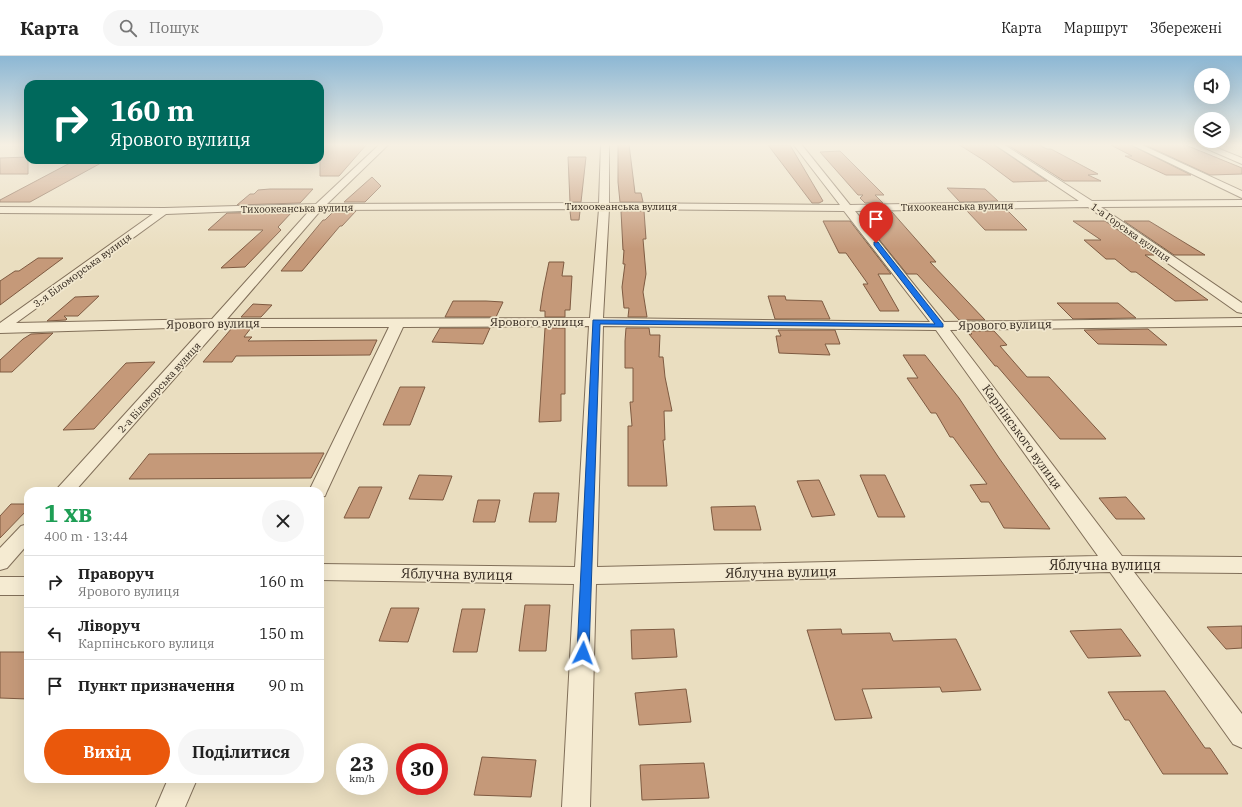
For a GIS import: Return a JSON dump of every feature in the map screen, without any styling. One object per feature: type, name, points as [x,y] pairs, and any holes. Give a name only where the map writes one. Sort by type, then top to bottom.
[{"type":"street","name":"2-а Біломорська вулиця","points":[[68,487],[216,323],[318,207],[348,179]]},
{"type":"street","points":[[576,807],[596,322],[604,206],[604,179]]},
{"type":"street","name":"Карпінського вулиця","points":[[825,179],[940,326],[1242,735]]},
{"type":"street","name":"1-а Горська вулиця","points":[[1052,179],[1242,309]]},
{"type":"street","points":[[1208,179],[1242,195]]},
{"type":"street","name":"Тихоокеанська вулиця","points":[[0,210],[164,211],[318,207],[604,206],[848,208],[1242,203]]},
{"type":"street","name":"3-я Біломорська вулиця","points":[[0,329],[164,211]]},
{"type":"street","points":[[320,487],[398,322]]},
{"type":"street","name":"Ярового вулиця","points":[[0,329],[216,323],[596,322],[940,326],[1242,322]]},
{"type":"street","points":[[0,562],[24,535]]},
{"type":"street","name":"Яблучна вулиця","points":[[324,572],[586,576],[1116,564],[1242,565]]},
{"type":"street","points":[[0,586],[24,586]]},
{"type":"street","points":[[170,807],[181,783]]},
{"type":"building","points":[[40,179],[72,179],[30,202],[0,202],[0,200]]},
{"type":"building","points":[[370,179],[374,179],[381,186],[365,202],[344,202]]},
{"type":"building","points":[[569,179],[584,179],[581,202],[570,202]]},
{"type":"building","points":[[618,179],[633,179],[635,193],[641,193],[643,202],[620,202]]},
{"type":"building","points":[[794,179],[810,179],[823,201],[819,203],[812,203]]},
{"type":"building","points":[[844,179],[868,179],[884,195],[875,195],[883,203],[865,203],[860,198],[863,195],[858,195]]},
{"type":"building","points":[[1009,179],[1044,179],[1047,181],[1013,182]]},
{"type":"building","points":[[1061,179],[1097,179],[1101,181],[1064,181]]},
{"type":"building","points":[[947,188],[985,189],[998,201],[960,202]]},
{"type":"building","points":[[313,189],[300,203],[237,205],[250,194],[254,194],[258,190]]},
{"type":"building","points":[[1007,210],[1027,230],[985,230],[967,211]]},
{"type":"building","points":[[334,211],[356,211],[342,226],[340,226],[302,271],[281,271],[323,220],[325,220]]},
{"type":"building","points":[[570,211],[580,211],[579,220],[571,220]]},
{"type":"building","points":[[621,211],[644,211],[646,239],[643,239],[646,274],[643,292],[647,317],[628,317],[629,308],[624,308],[622,287],[625,264],[623,264],[624,250]]},
{"type":"building","points":[[292,212],[278,227],[281,230],[245,267],[221,268],[263,230],[208,230],[227,213]]},
{"type":"building","points":[[873,212],[892,212],[936,262],[930,262],[985,320],[959,320],[917,274],[907,274],[865,222],[882,222]]},
{"type":"building","points":[[823,221],[850,221],[891,274],[878,274],[899,311],[880,311],[863,284],[868,284],[846,253],[839,253]]},
{"type":"building","points":[[1073,221],[1105,221],[1154,255],[1145,255],[1208,300],[1175,301],[1136,272],[1131,272],[1115,259],[1106,259],[1084,240],[1101,240]]},
{"type":"building","points":[[1124,221],[1149,221],[1205,255],[1174,255]]},
{"type":"building","points":[[38,258],[63,258],[0,305],[0,281],[15,271],[19,271]]},
{"type":"building","points":[[549,262],[564,262],[562,276],[572,276],[570,310],[565,310],[565,317],[545,317],[545,311],[540,311]]},
{"type":"building","points":[[99,296],[78,316],[64,316],[67,319],[66,320],[47,321],[75,297]]},
{"type":"building","points":[[768,296],[785,296],[786,300],[822,301],[830,319],[775,319]]},
{"type":"building","points":[[453,301],[503,302],[496,317],[445,317]]},
{"type":"building","points":[[1057,303],[1118,303],[1136,318],[1073,319]]},
{"type":"building","points":[[253,304],[272,305],[261,317],[241,317]]},
{"type":"building","points":[[232,328],[251,328],[244,337],[252,337],[248,341],[377,340],[370,355],[236,356],[232,362],[203,362]]},
{"type":"building","points":[[440,328],[490,328],[483,344],[432,342]]},
{"type":"building","points":[[545,328],[565,328],[565,394],[561,394],[561,421],[539,422]]},
{"type":"building","points":[[626,328],[649,328],[650,335],[660,335],[659,357],[663,357],[665,377],[672,411],[664,411],[665,440],[663,440],[667,486],[628,486],[628,426],[632,426],[630,402],[633,402],[633,368],[625,368]]},
{"type":"building","points":[[1148,329],[1167,345],[1098,344],[1084,330]]},
{"type":"building","points":[[778,330],[835,330],[840,344],[825,344],[830,355],[779,353],[776,336],[781,336]]},
{"type":"building","points":[[969,331],[994,331],[1007,345],[1000,346],[1027,377],[1049,377],[1106,439],[1060,439],[997,366],[995,366],[969,334],[972,334]]},
{"type":"building","points":[[53,333],[12,372],[0,372],[0,360],[23,339],[31,334]]},
{"type":"building","points":[[903,355],[925,355],[959,398],[999,458],[1050,529],[1004,528],[989,502],[981,502],[970,485],[987,484],[953,437],[950,437],[936,413],[931,413],[907,378],[918,378]]},
{"type":"building","points":[[155,362],[94,429],[63,430],[126,363]]},
{"type":"building","points":[[400,387],[425,387],[410,425],[383,425]]},
{"type":"building","points":[[324,453],[311,478],[129,479],[149,454]]},
{"type":"building","points":[[419,475],[452,476],[443,500],[409,499]]},
{"type":"building","points":[[860,475],[885,475],[905,517],[878,517]]},
{"type":"building","points":[[819,480],[835,515],[812,517],[797,481]]},
{"type":"building","points":[[359,487],[382,487],[369,518],[344,518]]},
{"type":"building","points":[[534,493],[559,493],[556,522],[529,522]]},
{"type":"building","points":[[1126,497],[1145,519],[1116,519],[1099,498]]},
{"type":"building","points":[[478,500],[500,500],[495,522],[473,522]]},
{"type":"building","points":[[11,504],[24,504],[24,513],[0,538],[0,516]]},
{"type":"building","points":[[755,506],[761,530],[714,530],[711,507]]},
{"type":"building","points":[[525,605],[550,605],[546,651],[519,651]]},
{"type":"building","points":[[391,608],[419,608],[408,642],[379,641]]},
{"type":"building","points":[[462,609],[485,609],[477,652],[453,652]]},
{"type":"building","points":[[1242,626],[1242,648],[1226,649],[1207,627]]},
{"type":"building","points":[[674,629],[677,657],[632,659],[631,630]]},
{"type":"building","points":[[841,629],[842,634],[890,633],[893,641],[956,639],[981,690],[942,692],[940,687],[862,689],[872,718],[835,720],[807,630]]},
{"type":"building","points":[[1121,629],[1141,656],[1088,658],[1070,631]]},
{"type":"building","points":[[0,652],[24,652],[24,699],[0,698]]},
{"type":"building","points":[[686,689],[691,722],[639,725],[635,693]]},
{"type":"building","points":[[1165,691],[1205,748],[1210,748],[1228,774],[1163,774],[1129,720],[1125,720],[1108,692]]},
{"type":"building","points":[[482,757],[536,760],[531,797],[474,795]]},
{"type":"building","points":[[704,763],[709,798],[642,800],[640,765]]},
{"type":"route","points":[[583,653],[596,322],[940,326],[876,243]]}]
